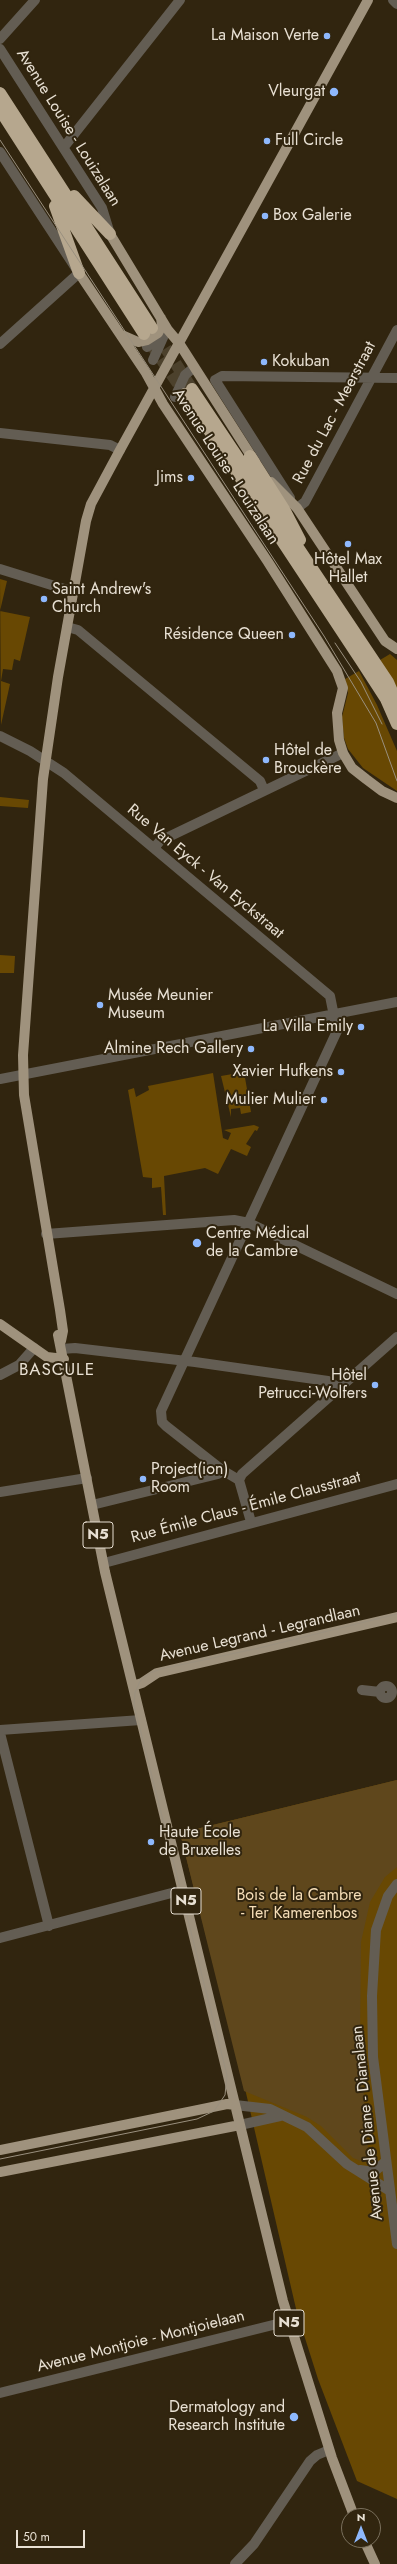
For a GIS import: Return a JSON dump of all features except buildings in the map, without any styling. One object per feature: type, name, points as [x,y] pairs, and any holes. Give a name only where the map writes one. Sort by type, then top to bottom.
[{"type":"highway","points":[[1,93],[48,166],[147,338]]},
{"type":"highway","points":[[0,110],[147,338]]},
{"type":"highway","points":[[0,116],[14,132],[58,211],[79,274]]},
{"type":"highway","points":[[48,166],[110,234]]},
{"type":"highway","name":"Avenue Louise - Louizalaan","points":[[184,393],[329,596],[388,682],[397,703]]},
{"type":"highway","name":"Avenue Louise - Louizalaan","points":[[184,393],[386,699],[397,724]]},
{"type":"highway","points":[[250,456],[285,511],[329,596]]},
{"type":"main road","points":[[0,1324],[47,1357],[62,1350],[57,1332],[55,1311],[58,1302],[24,1095],[23,1075],[28,960],[45,761],[67,627],[91,504],[368,0]]},
{"type":"main road","name":"Avenue Louise - Louizalaan","points":[[110,234],[161,318],[179,343],[250,456],[281,494],[294,505],[385,641],[397,650]]},
{"type":"main road","name":"Avenue Louise - Louizalaan","points":[[79,274],[120,334],[337,670],[343,688],[337,720],[338,740],[343,753],[352,768],[382,791],[397,800]]},
{"type":"main road","points":[[120,334],[132,341],[147,340],[158,333],[162,324],[161,318]]},
{"type":"main road","name":"N5","points":[[62,1350],[104,1563],[235,2106],[289,2321],[329,2450],[351,2508]]},
{"type":"main road","name":"Avenue Legrand - Legrandlaan","points":[[133,1686],[142,1683],[157,1673],[397,1617]]},
{"type":"main road","points":[[223,2105],[228,2094],[230,2082]]},
{"type":"main road","points":[[0,2150],[223,2105],[235,2106]]},
{"type":"main road","points":[[0,2172],[240,2125]]},
{"type":"main road","points":[[368,2548],[375,2564]]},
{"type":"street","points":[[0,39],[35,0]]},
{"type":"street","points":[[64,147],[180,0]]},
{"type":"street","points":[[393,0],[397,4]]},
{"type":"street","name":"Avenue Louise - Louizalaan","points":[[0,50],[64,147],[104,212],[110,234]]},
{"type":"street","name":"Avenue Louise - Louizalaan","points":[[0,152],[79,274]]},
{"type":"street","points":[[0,344],[79,274]]},
{"type":"street","name":"Rue du Lac - Meerstraat","points":[[294,505],[305,502],[397,330]]},
{"type":"street","points":[[164,334],[153,358],[147,338],[164,334]]},
{"type":"street","points":[[184,393],[185,375],[191,370]]},
{"type":"street","name":"Avenue Louise - Louizalaan","points":[[294,505],[215,380],[222,376],[371,378]]},
{"type":"street","points":[[371,378],[397,378]]},
{"type":"street","points":[[0,433],[110,445],[120,450]]},
{"type":"street","points":[[0,569],[74,592]]},
{"type":"street","points":[[67,627],[78,630],[260,781],[264,790]]},
{"type":"street","name":"Rue Van Eyck - Van Eyckstraat","points":[[0,736],[64,773],[330,996],[337,1031],[161,1411],[162,1422],[222,1470],[239,1480]]},
{"type":"street","points":[[154,848],[160,841],[343,753]]},
{"type":"street","points":[[0,1079],[397,1002]]},
{"type":"street","points":[[46,1234],[234,1220],[249,1223],[397,1294]]},
{"type":"street","points":[[252,1522],[239,1480],[242,1474],[397,1336]]},
{"type":"street","points":[[0,1375],[19,1365],[34,1348]]},
{"type":"street","points":[[62,1350],[75,1348],[185,1361],[328,1381],[339,1388]]},
{"type":"street","points":[[92,1505],[218,1474],[222,1470]]},
{"type":"street","points":[[0,1492],[87,1478]]},
{"type":"street","name":"Rue Émile Claus - Émile Clausstraat","points":[[104,1563],[397,1484]]},
{"type":"street","points":[[362,1690],[380,1692],[384,1698],[394,1693]]},
{"type":"street","points":[[0,1730],[141,1720]]},
{"type":"street","points":[[0,1733],[49,1926]]},
{"type":"street","name":"Avenue de Diane - Dianalaan","points":[[397,1884],[382,1910],[373,1952],[373,2057],[385,2162],[397,2244]]},
{"type":"street","points":[[0,1938],[183,1890]]},
{"type":"street","points":[[235,2106],[270,2109],[280,2116],[307,2127],[347,2164],[390,2191]]},
{"type":"street","points":[[240,2125],[280,2116]]},
{"type":"street","points":[[358,2170],[374,2172],[385,2162]]},
{"type":"street","name":"Avenue Montjoie - Montjoielaan","points":[[0,2392],[289,2321]]},
{"type":"street","points":[[235,2564],[254,2544],[310,2462],[317,2455],[329,2450]]},
{"type":"green space","points":[[0,579],[7,581],[0,610]]},
{"type":"green space","points":[[0,611],[30,617],[20,661],[14,659],[12,670],[3,669],[1,681],[10,684],[1,725]]},
{"type":"green space","points":[[390,654],[397,660],[397,692],[380,660]]},
{"type":"green space","points":[[359,671],[377,705],[397,751],[397,791],[363,768],[348,749],[344,738],[342,717],[348,693],[345,679]]},
{"type":"green space","points":[[0,797],[29,800],[28,808],[0,806]]},
{"type":"green space","points":[[0,955],[15,956],[14,973],[0,973]]},
{"type":"green space","points":[[244,1072],[251,1112],[241,1114],[240,1108],[231,1109],[231,1117],[221,1076]]},
{"type":"green space","points":[[213,1073],[223,1138],[228,1140],[231,1133],[224,1130],[254,1125],[259,1127],[257,1131],[255,1130],[246,1144],[251,1147],[247,1156],[231,1149],[218,1174],[205,1168],[164,1176],[166,1215],[163,1215],[161,1187],[152,1188],[152,1178],[143,1177],[128,1090],[134,1088],[136,1097],[149,1090],[148,1086]]},
{"type":"green space","name":"Bois de la Cambre - Ter Kamerenbos","points":[[397,1780],[397,2499],[357,2481],[318,2379],[297,2313],[246,2093],[180,1833]]},
{"type":"green space","points":[[397,1780],[397,1867],[385,1877],[370,1902],[361,1942],[360,2044],[368,2148],[367,2157],[361,2161],[353,2158],[321,2126],[307,2117],[244,2091],[180,1833]]},
{"type":"tunnel","points":[[156,333],[192,389]]},
{"type":"tunnel","points":[[151,344],[185,394]]},
{"type":"tram line","points":[[0,140],[324,636],[376,723],[397,781]]},
{"type":"tram line","points":[[335,643],[361,682],[382,724]]},
{"type":"tram line","points":[[0,2159],[197,2119],[214,2111],[225,2095],[227,2075],[134,1705],[135,1693],[140,1681],[150,1673],[161,1669],[259,1648],[397,1614]]},
{"type":"place","name":"La Maison Verte","points":[[327,36]]},
{"type":"place","name":"Vleurgat","points":[[334,92]]},
{"type":"place","name":"Full Circle","points":[[267,141]]},
{"type":"place","name":"Box Galerie","points":[[265,216]]},
{"type":"place","name":"Kokuban","points":[[264,362]]},
{"type":"place","name":"Jims","points":[[191,478]]},
{"type":"place","name":"Hôtel Max Hallet","points":[[348,544]]},
{"type":"place","name":"Saint Andrew's Church","points":[[44,599]]},
{"type":"place","name":"Résidence Queen","points":[[292,635]]},
{"type":"place","name":"Hôtel de Brouckère","points":[[266,760]]},
{"type":"place","name":"Musée Meunier Museum","points":[[100,1005]]},
{"type":"place","name":"La Villa Emily","points":[[361,1027]]},
{"type":"place","name":"Almine Rech Gallery","points":[[251,1049]]},
{"type":"place","name":"Xavier Hufkens","points":[[341,1072]]},
{"type":"place","name":"Mulier Mulier","points":[[324,1100]]},
{"type":"place","name":"Centre Médical de la Cambre","points":[[197,1243]]},
{"type":"place","name":"Hôtel Petrucci-Wolfers","points":[[375,1385]]},
{"type":"place","name":"Project(ion) Room","points":[[143,1479]]},
{"type":"place","name":"Haute École de Bruxelles","points":[[151,1842]]},
{"type":"place","name":"Dermatology and Research Institute","points":[[294,2417]]},
{"type":"district","name":"BASCULE","points":[[57,1371]]}]
